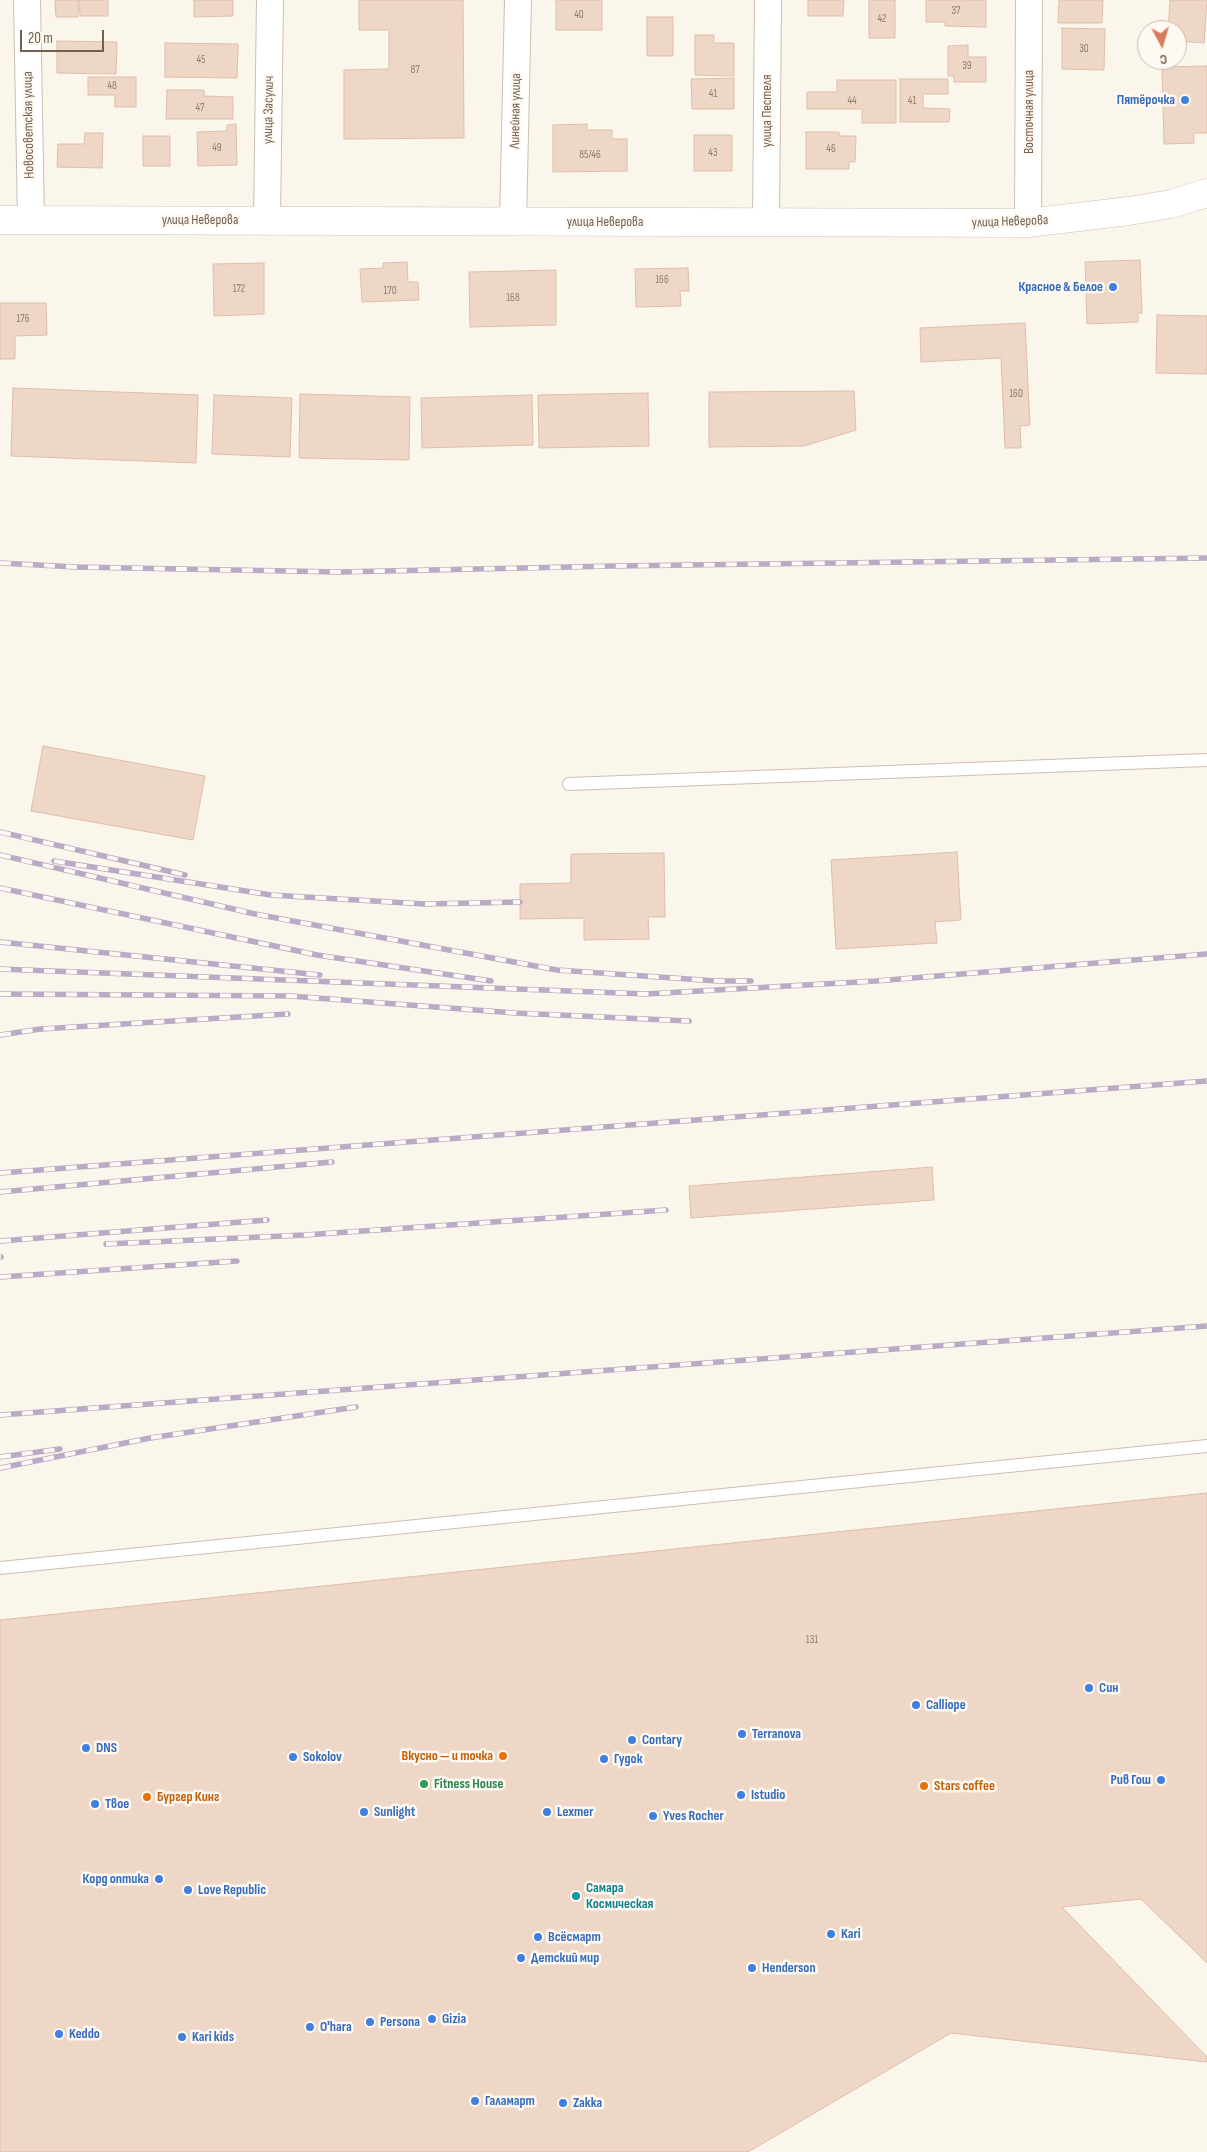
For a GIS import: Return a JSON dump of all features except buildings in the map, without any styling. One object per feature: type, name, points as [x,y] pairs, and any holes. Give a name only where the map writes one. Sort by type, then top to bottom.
[{"type":"street","name":"Новосоветская улица","points":[[27,0],[31,220]]},
{"type":"street","name":"улица Засулич","points":[[267,220],[270,0]]},
{"type":"street","name":"Линейная улица","points":[[513,222],[518,0]]},
{"type":"street","name":"улица Пестеля","points":[[766,221],[768,0]]},
{"type":"street","name":"Восточная улица","points":[[1028,223],[1029,0]]},
{"type":"street","name":"улица Неверова","points":[[0,220],[1028,223],[1171,204],[1207,193]]},
{"type":"lane","points":[[569,784],[1207,760]]},
{"type":"lane","points":[[0,1568],[1207,1446]]},
{"type":"railway","points":[[0,563],[76,567],[340,572],[614,566],[1207,558]]},
{"type":"railway","points":[[0,832],[185,875]]},
{"type":"railway","points":[[0,855],[255,914],[557,970],[717,981],[751,981]]},
{"type":"railway","points":[[54,861],[271,895],[425,904],[520,902]]},
{"type":"railway","points":[[0,888],[317,955],[491,981]]},
{"type":"railway","points":[[0,942],[320,975]]},
{"type":"railway","points":[[0,969],[646,994],[876,981],[1207,954]]},
{"type":"railway","points":[[0,994],[290,996],[515,1013],[689,1021]]},
{"type":"railway","points":[[0,1035],[41,1029],[288,1014]]},
{"type":"railway","points":[[0,1173],[1207,1081]]},
{"type":"railway","points":[[0,1192],[332,1162]]},
{"type":"railway","points":[[106,1244],[305,1235],[666,1210]]},
{"type":"railway","points":[[0,1241],[267,1220]]},
{"type":"railway","points":[[0,1277],[237,1261]]},
{"type":"railway","points":[[0,1415],[1207,1326]]},
{"type":"railway","points":[[0,1468],[150,1438],[356,1407]]},
{"type":"railway","points":[[0,1457],[60,1449]]},
{"type":"place","name":"Пятёрочка","points":[[1185,100]]},
{"type":"place","name":"Красное & Белое","points":[[1113,287]]},
{"type":"place","name":"Син","points":[[1089,1688]]},
{"type":"place","name":"Calliope","points":[[916,1705]]},
{"type":"place","name":"Terranova","points":[[742,1734]]},
{"type":"place","name":"Contary","points":[[632,1740]]},
{"type":"place","name":"DNS","points":[[86,1748]]},
{"type":"place","name":"Вкусно — и точка","points":[[503,1756]]},
{"type":"place","name":"Sokolov","points":[[293,1757]]},
{"type":"place","name":"Гудок","points":[[604,1759]]},
{"type":"place","name":"Рив Гош","points":[[1161,1780]]},
{"type":"place","name":"Fitness House","points":[[424,1784]]},
{"type":"place","name":"Stars coffee","points":[[924,1786]]},
{"type":"place","name":"Istudio","points":[[741,1795]]},
{"type":"place","name":"Бургер Кинг","points":[[147,1797]]},
{"type":"place","name":"Твое","points":[[95,1804]]},
{"type":"place","name":"Sunlight","points":[[364,1812]]},
{"type":"place","name":"Lexmer","points":[[547,1812]]},
{"type":"place","name":"Yves Rocher","points":[[653,1816]]},
{"type":"place","name":"Корд оптика","points":[[159,1879]]},
{"type":"place","name":"Love Republic","points":[[188,1890]]},
{"type":"place","name":"Самара Космическая","points":[[576,1896]]},
{"type":"place","name":"Kari","points":[[831,1934]]},
{"type":"place","name":"Всёсмарт","points":[[538,1937]]},
{"type":"place","name":"Детский мир","points":[[521,1958]]},
{"type":"place","name":"Henderson","points":[[752,1968]]},
{"type":"place","name":"Gizia","points":[[432,2019]]},
{"type":"place","name":"Persona","points":[[370,2022]]},
{"type":"place","name":"O'hara","points":[[310,2027]]},
{"type":"place","name":"Keddo","points":[[59,2034]]},
{"type":"place","name":"Kari kids","points":[[182,2037]]},
{"type":"place","name":"Галамарт","points":[[475,2101]]},
{"type":"place","name":"Zakka","points":[[563,2103]]}]
